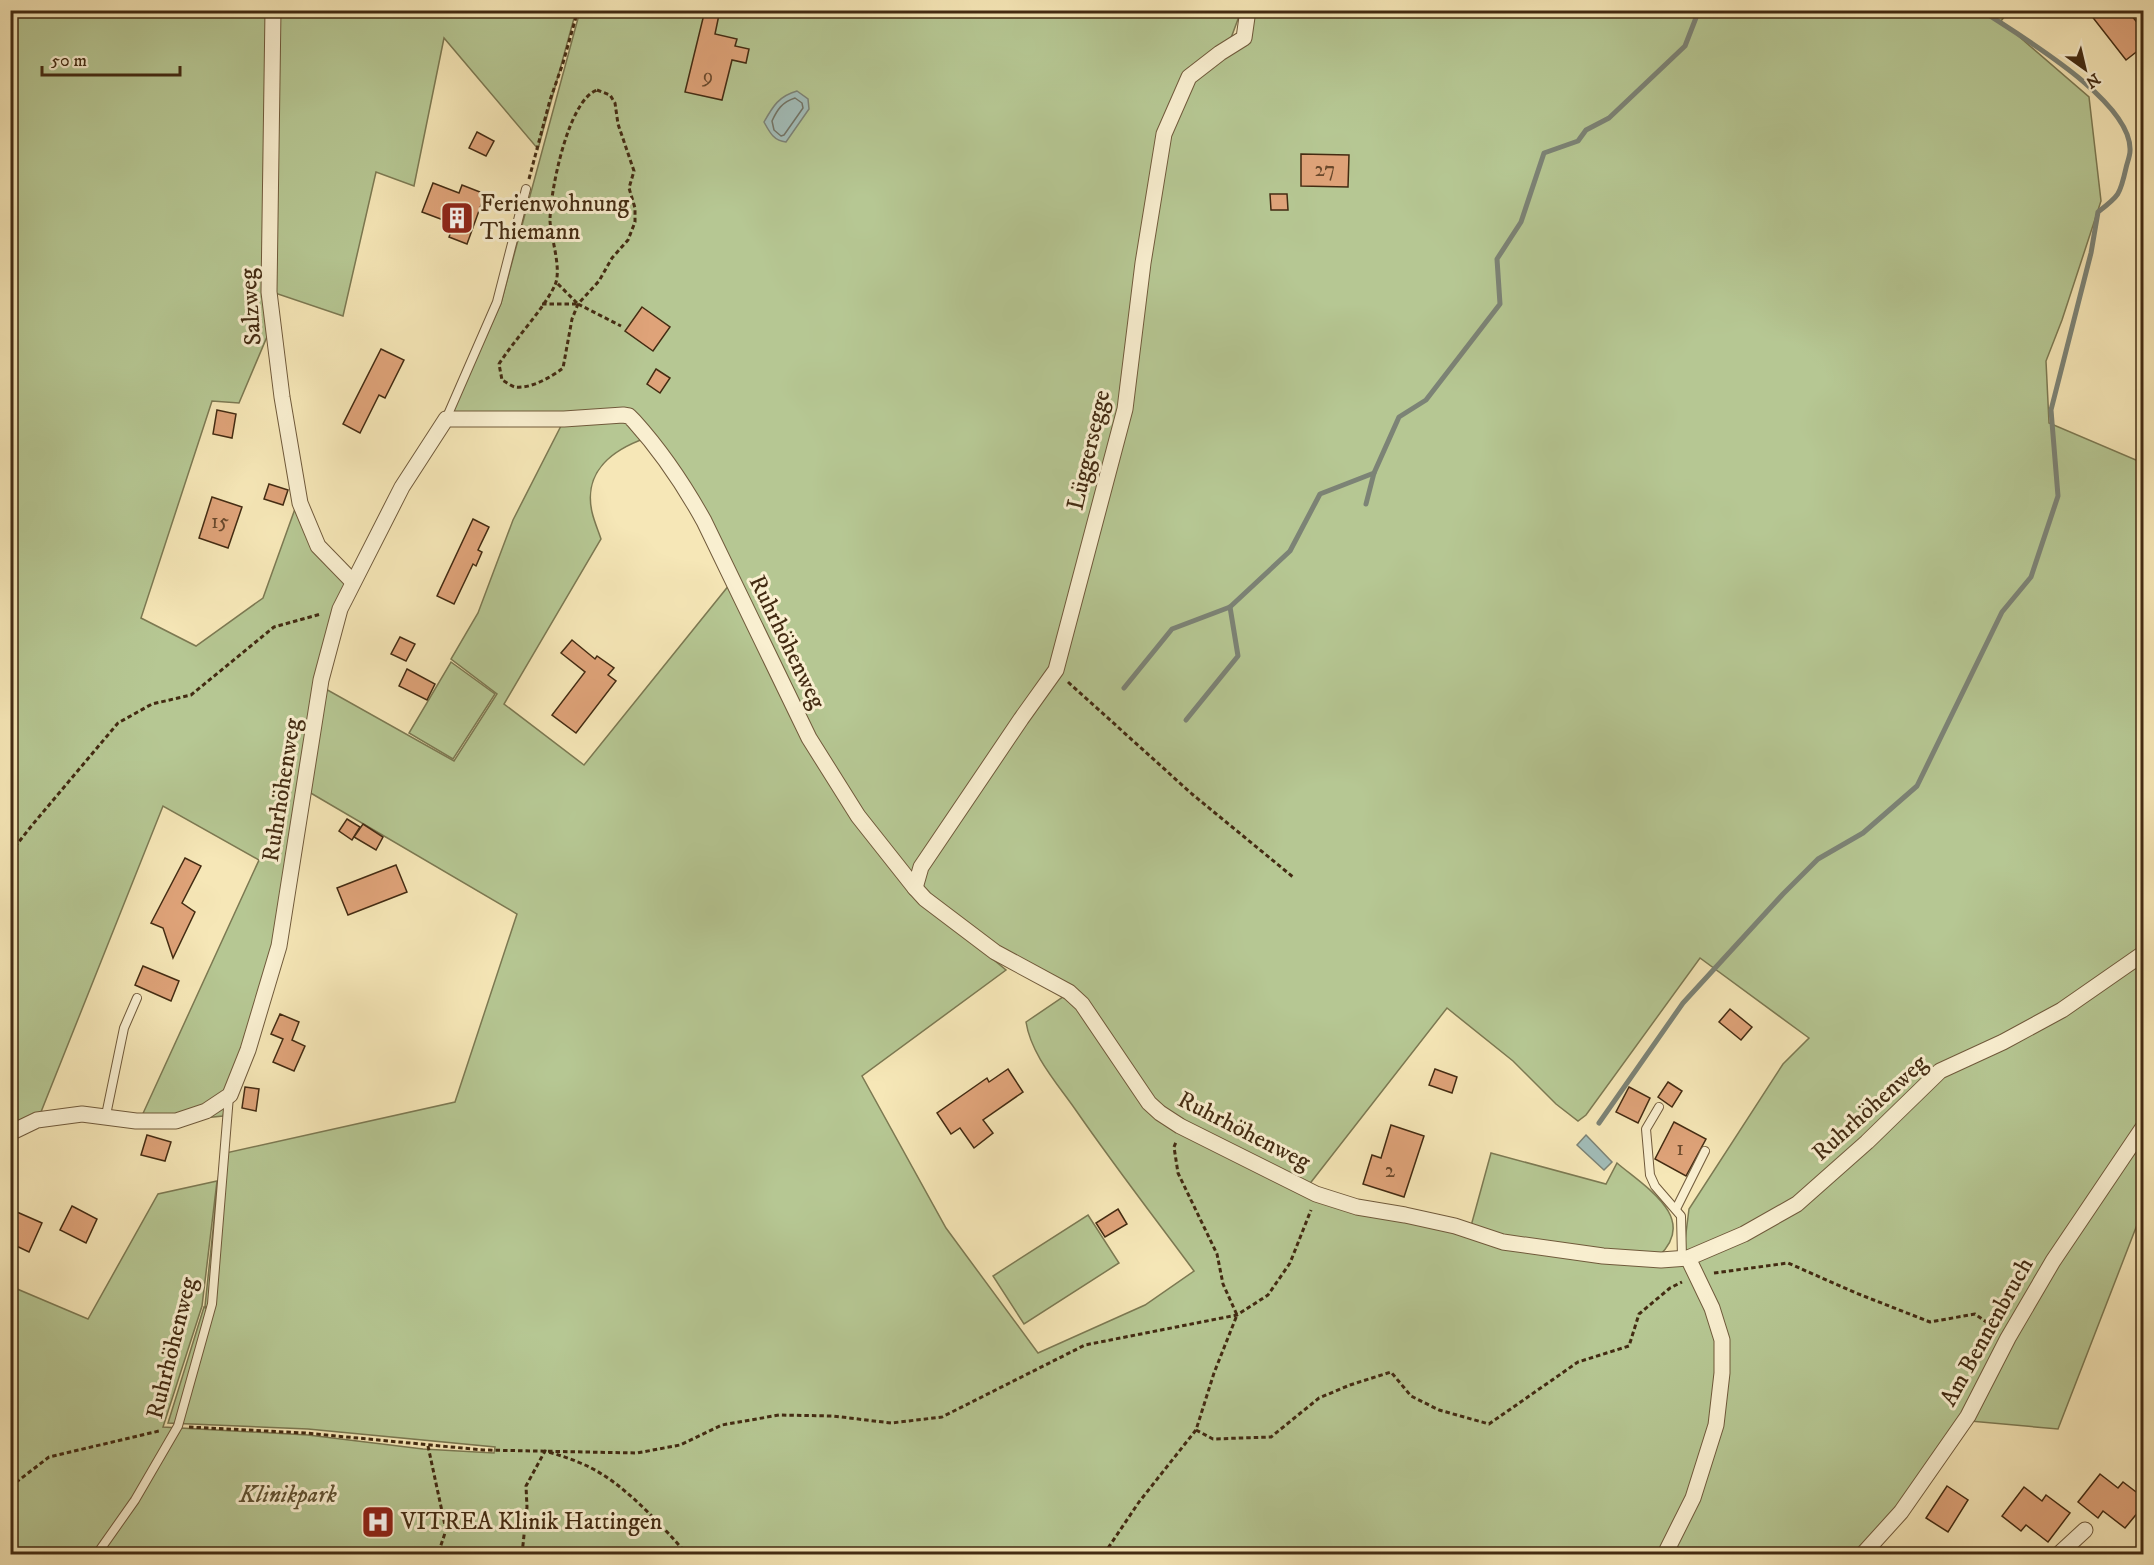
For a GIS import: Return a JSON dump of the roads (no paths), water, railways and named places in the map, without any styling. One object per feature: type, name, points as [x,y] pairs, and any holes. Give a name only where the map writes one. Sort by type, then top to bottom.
[{"type":"street","name":"Salzweg","points":[[273,10],[269,292],[282,397],[300,503],[318,546],[353,582]]},
{"type":"street","name":"Lüggersegge","points":[[915,888],[921,867],[1014,728],[1056,670],[1125,409],[1147,239],[1164,134],[1189,77],[1244,38],[1248,10]]},
{"type":"street","name":"Ruhrhöhenweg","points":[[230,1095],[248,1050],[279,946],[321,680],[340,609],[402,487],[446,419],[564,419],[628,416],[634,421],[667,462],[704,521],[809,738],[858,816],[925,899],[995,952],[1069,992],[1082,1004],[1149,1103],[1160,1113],[1180,1126],[1316,1194],[1357,1207],[1455,1226],[1503,1242],[1603,1256],[1661,1260],[1685,1258],[1744,1234],[1797,1204],[1867,1142],[1940,1071],[2003,1042],[2062,1010],[2144,953]]},
{"type":"street","points":[[10,1133],[37,1120],[82,1114],[106,1115],[136,1121],[176,1121],[206,1111],[230,1095]]},
{"type":"street","name":"Am Bennenbruch","points":[[1863,1554],[1901,1512],[1968,1416],[2008,1338],[2053,1261],[2144,1126]]},
{"type":"street","points":[[1665,1554],[1693,1498],[1716,1425],[1722,1373],[1722,1340],[1712,1308],[1697,1275],[1685,1258]]},
{"type":"street","points":[[2059,1554],[2085,1530]]},
{"type":"lane","points":[[446,419],[497,303],[526,189]]},
{"type":"lane","points":[[106,1115],[124,1028],[137,998]]},
{"type":"lane","name":"Ruhrhöhenweg","points":[[97,1554],[135,1500],[178,1426],[212,1304],[230,1095]]},
{"type":"lane","points":[[1659,1107],[1646,1130],[1650,1175],[1655,1186],[1681,1216],[1685,1258]]},
{"type":"lane","points":[[1676,1209],[1705,1151]]},
{"type":"water","points":[[797,91],[808,99],[809,109],[786,142],[778,140],[764,122],[777,102]]},
{"type":"water","points":[[1586,1135],[1612,1162],[1604,1170],[1577,1145]]},
{"type":"waterway","points":[[1124,688],[1172,629],[1230,607],[1290,551],[1320,494],[1374,473],[1399,417],[1426,400],[1500,304],[1497,259],[1521,222],[1544,153],[1578,141],[1586,130],[1609,118],[1685,46],[1699,10]]},
{"type":"waterway","points":[[1599,1123],[1683,1003],[1783,894],[1818,859],[1863,833],[1917,786],[2002,612],[2031,577],[2058,496],[2051,410],[2091,253],[2098,212],[2115,198],[2120,190],[2130,151],[2126,132],[2113,111],[2094,91],[2045,52],[1981,10]]},
{"type":"waterway","points":[[1366,504],[1374,473]]},
{"type":"waterway","points":[[1186,720],[1238,656],[1230,607]]},
{"type":"place","name":"Ferienwohnung Thiemann","points":[[457,218]]},
{"type":"place","name":"VITREA Klinik Hattingen","points":[[378,1522]]},
{"type":"park label","name":"Klinikpark","points":[[288,1495]]}]
